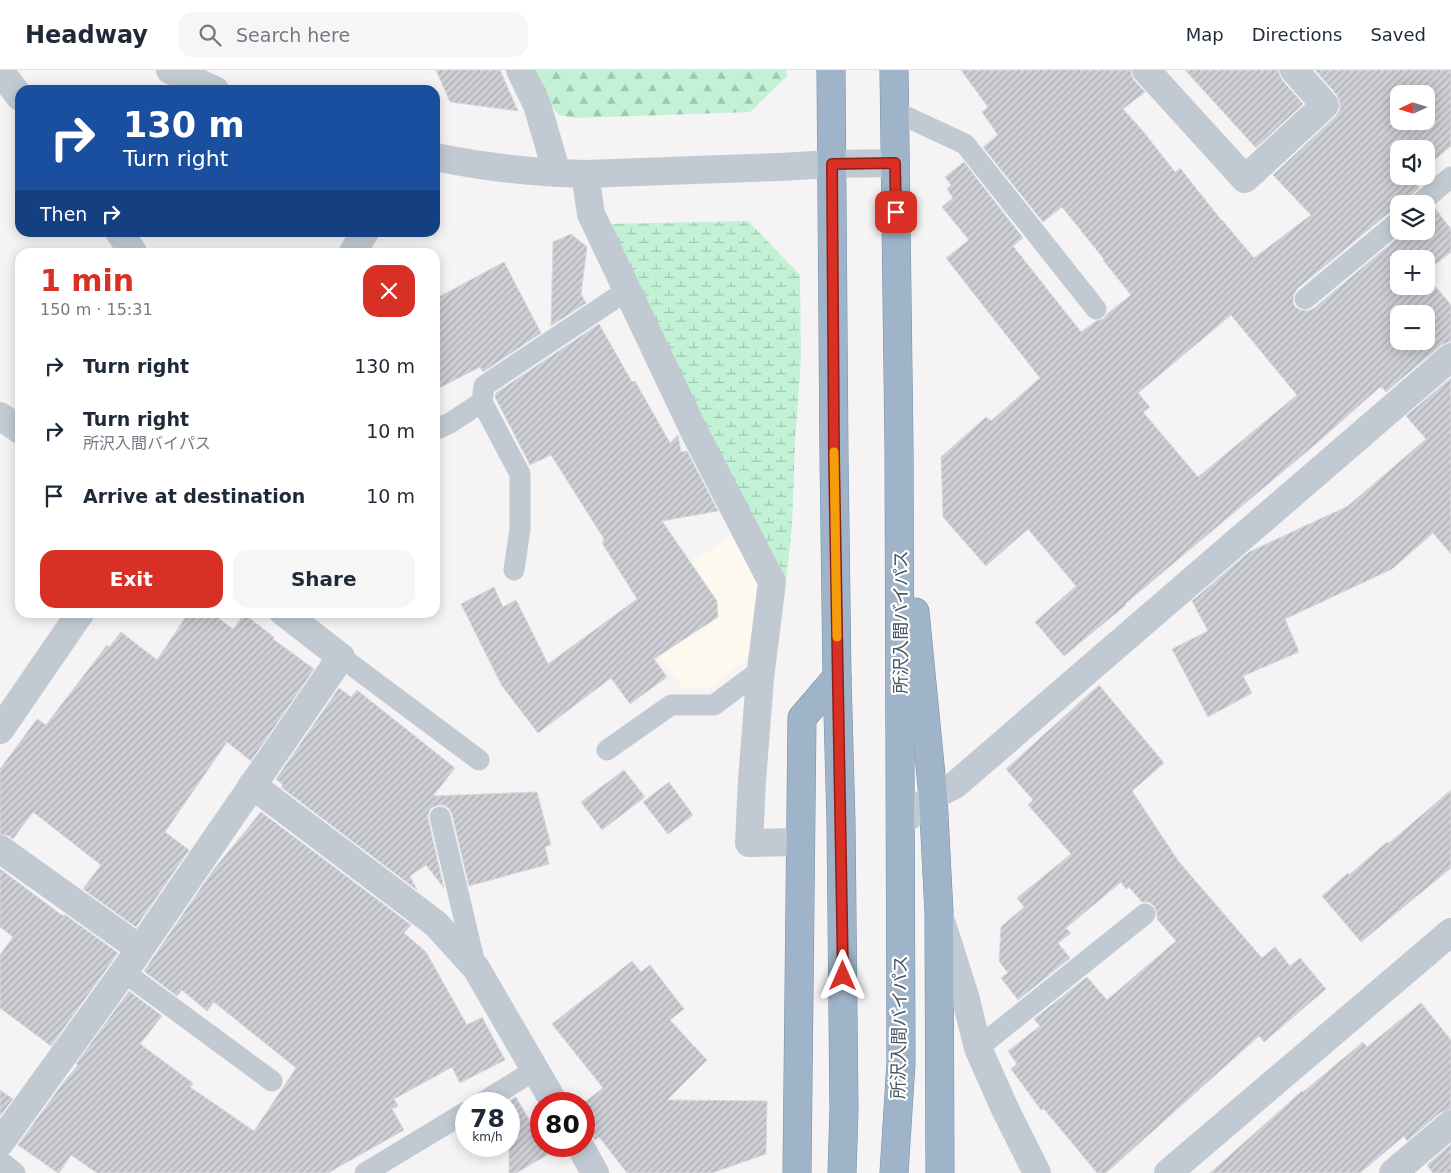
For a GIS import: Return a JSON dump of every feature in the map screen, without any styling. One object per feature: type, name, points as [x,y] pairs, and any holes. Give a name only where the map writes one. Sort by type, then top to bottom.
[{"type":"highway","points":[[831,70],[837,677],[841,822],[844,1100],[842,1173]]},
{"type":"highway","name":"所沢入間バイパス","points":[[894,70],[899,447],[901,1063],[894,1173]]},
{"type":"highway","points":[[899,447],[933,796],[939,913],[940,1173]]},
{"type":"highway","points":[[796,1173],[802,718],[837,677]]},
{"type":"street","points":[[170,70],[204,85]]},
{"type":"street","points":[[520,70],[537,105],[556,173]]},
{"type":"street","points":[[1146,70],[1245,180],[1325,105],[1294,70]]},
{"type":"street","points":[[0,71],[15,90]]},
{"type":"street","points":[[440,158],[469,164],[585,174],[895,163]]},
{"type":"street","points":[[585,174],[591,214],[626,291],[694,431],[772,582],[761,670],[752,781],[750,843],[800,842]]},
{"type":"street","points":[[122,237],[130,248]]},
{"type":"street","points":[[355,248],[361,237]]},
{"type":"street","points":[[900,824],[933,796],[955,785],[1451,357]]},
{"type":"street","points":[[0,416],[15,426]]},
{"type":"street","points":[[0,730],[77,618]]},
{"type":"street","points":[[0,1143],[140,950],[341,657],[291,618]]},
{"type":"street","points":[[252,785],[436,924],[476,968],[547,1092]]},
{"type":"street","points":[[0,848],[140,950]]},
{"type":"street","points":[[939,913],[965,996],[978,1048],[1037,1173]]},
{"type":"street","points":[[1168,1173],[1451,932]]},
{"type":"street","points":[[1392,1173],[1451,1124]]},
{"type":"street","points":[[586,1157],[595,1173]]},
{"type":"lane","points":[[894,111],[965,144],[1096,310]]},
{"type":"lane","points":[[1430,195],[1451,177]]},
{"type":"lane","points":[[1306,299],[1390,229]]},
{"type":"lane","points":[[514,570],[520,529],[520,474],[482,402],[484,386],[626,291]]},
{"type":"lane","points":[[440,428],[482,402]]},
{"type":"lane","points":[[341,657],[479,760]]},
{"type":"lane","points":[[607,750],[670,704],[714,705],[761,670]]},
{"type":"lane","points":[[440,817],[476,968]]},
{"type":"lane","points":[[978,1048],[1145,914]]},
{"type":"lane","points":[[124,972],[272,1081]]},
{"type":"lane","points":[[499,1092],[535,1070]]},
{"type":"lane","points":[[365,1173],[455,1119]]},
{"type":"lane","points":[[0,1161],[15,1173]]},
{"type":"shaded area","points":[[732,535],[758,581],[748,657],[713,687],[683,688],[621,610]]},
{"type":"green space","points":[[533,70],[785,70],[788,75],[750,112],[575,118],[559,115],[547,101]]},
{"type":"green space","points":[[748,221],[800,275],[801,359],[795,441],[792,526],[786,581],[746,508],[606,224]]},
{"type":"building","points":[[436,70],[500,70],[518,111],[450,102]]},
{"type":"building","points":[[961,70],[1131,70],[1134,80],[1145,92],[1123,109],[1175,172],[1180,168],[1254,258],[1311,215],[1273,175],[1336,116],[1340,110],[1340,102],[1337,95],[1315,70],[1451,70],[1451,146],[1435,159],[1435,140],[1390,140],[1390,185],[1417,185],[1419,188],[1411,195],[1390,195],[1390,212],[1297,289],[1293,301],[1295,307],[1300,310],[1307,311],[1313,309],[1395,240],[1435,240],[1435,208],[1451,229],[1451,252],[1435,265],[1435,250],[1390,250],[1390,295],[1435,295],[1435,286],[1451,305],[1451,342],[1441,345],[1386,392],[1380,387],[1317,443],[1064,656],[1035,622],[1076,586],[1028,529],[986,566],[943,517],[941,457],[986,417],[991,421],[1040,378],[946,258],[969,240],[942,207],[953,198],[947,189],[951,185],[945,177],[964,162],[1023,238],[1013,246],[1081,332],[1096,321],[1103,319],[1131,295],[1062,207],[1043,222],[983,147],[998,135],[982,112],[988,107]],"holes":[[[1231,315],[1297,395],[1198,477],[1143,412],[1150,407],[1138,393]]]},
{"type":"building","points":[[1185,70],[1279,70],[1282,80],[1303,104],[1256,148]]},
{"type":"building","points":[[571,234],[587,247],[581,294],[586,303],[551,326],[553,242]]},
{"type":"building","points":[[504,262],[541,333],[483,372],[480,367],[440,387],[440,296]]},
{"type":"building","points":[[599,324],[632,382],[635,381],[670,443],[678,435],[681,452],[687,451],[718,511],[662,521],[717,601],[718,617],[654,659],[667,677],[630,704],[611,678],[538,733],[502,686],[461,604],[494,587],[503,607],[516,600],[548,664],[637,599],[602,543],[604,539],[551,455],[530,465],[495,397],[496,393]]},
{"type":"building","points":[[1451,378],[1451,554],[1433,533],[1392,569],[1285,619],[1299,652],[1243,676],[1252,693],[1208,717],[1172,649],[1208,631],[1192,601],[1249,552],[1348,506],[1426,439],[1406,416]]},
{"type":"building","points":[[185,618],[218,618],[233,629],[241,618],[249,618],[274,637],[273,639],[314,669],[251,761],[227,742],[165,832],[189,850],[136,927],[83,889],[101,865],[33,812],[13,839],[0,834],[0,769],[37,719],[46,725],[107,645],[109,647],[121,632],[157,660]]},
{"type":"building","points":[[1099,685],[1164,763],[1132,791],[1179,862],[1262,958],[1275,947],[1290,966],[1300,958],[1326,989],[1264,1042],[1259,1036],[1106,1173],[1097,1173],[1044,1109],[1041,1110],[1011,1069],[1017,1064],[1008,1051],[1040,1026],[1034,1019],[1087,977],[1107,1000],[1176,941],[1157,919],[1157,912],[1154,906],[1149,902],[1142,902],[1129,887],[1126,889],[1121,882],[1066,928],[1071,933],[1058,943],[1070,958],[1018,1000],[1001,978],[1008,973],[999,961],[1001,927],[1024,907],[1017,898],[1071,854],[1028,805],[1033,800],[1006,769]]},
{"type":"building","points":[[339,688],[351,697],[357,690],[455,768],[433,796],[537,792],[551,845],[545,847],[549,864],[469,886],[452,814],[449,808],[438,805],[431,808],[428,819],[444,888],[426,865],[410,876],[417,890],[281,787],[283,785],[276,779]]},
{"type":"building","points":[[624,770],[645,797],[602,830],[581,802]]},
{"type":"building","points":[[669,782],[693,815],[668,834],[643,802]]},
{"type":"building","points":[[1451,790],[1451,868],[1361,942],[1322,896],[1387,842],[1389,843]]},
{"type":"building","points":[[261,812],[411,925],[404,933],[426,952],[467,1025],[482,1017],[505,1060],[460,1083],[452,1067],[394,1099],[398,1106],[392,1109],[404,1130],[328,1173],[97,1173],[71,1155],[58,1173],[18,1145],[78,1065],[76,1064],[129,991],[162,1016],[140,1044],[193,1083],[190,1087],[254,1131],[296,1068],[214,1002],[207,1011],[182,990],[177,996],[144,971],[214,869]]},
{"type":"building","points":[[0,869],[63,916],[64,914],[118,953],[51,1046],[0,1008],[0,955],[13,937],[0,927]]},
{"type":"building","points":[[632,961],[641,972],[650,965],[684,1009],[670,1020],[707,1060],[667,1100],[767,1101],[766,1154],[712,1173],[627,1173],[599,1137],[595,1140],[595,1094],[603,1088],[552,1024]]},
{"type":"building","points":[[1421,1003],[1451,1040],[1451,1109],[1441,1112],[1407,1141],[1404,1136],[1360,1173],[1210,1173],[1302,1091],[1363,1042],[1367,1047]]},
{"type":"building","points":[[0,1090],[13,1099],[0,1116]]},
{"type":"building","points":[[520,1104],[530,1122],[530,1157],[544,1157],[516,1173],[509,1173],[509,1157],[520,1157]]},
{"type":"building","points":[[1451,1144],[1451,1173],[1433,1173],[1427,1165]]},
{"type":"slow traffic","points":[[834,452],[837,637]]},
{"type":"route","points":[[843,976],[834,456],[832,164],[895,163],[896,212]]}]
